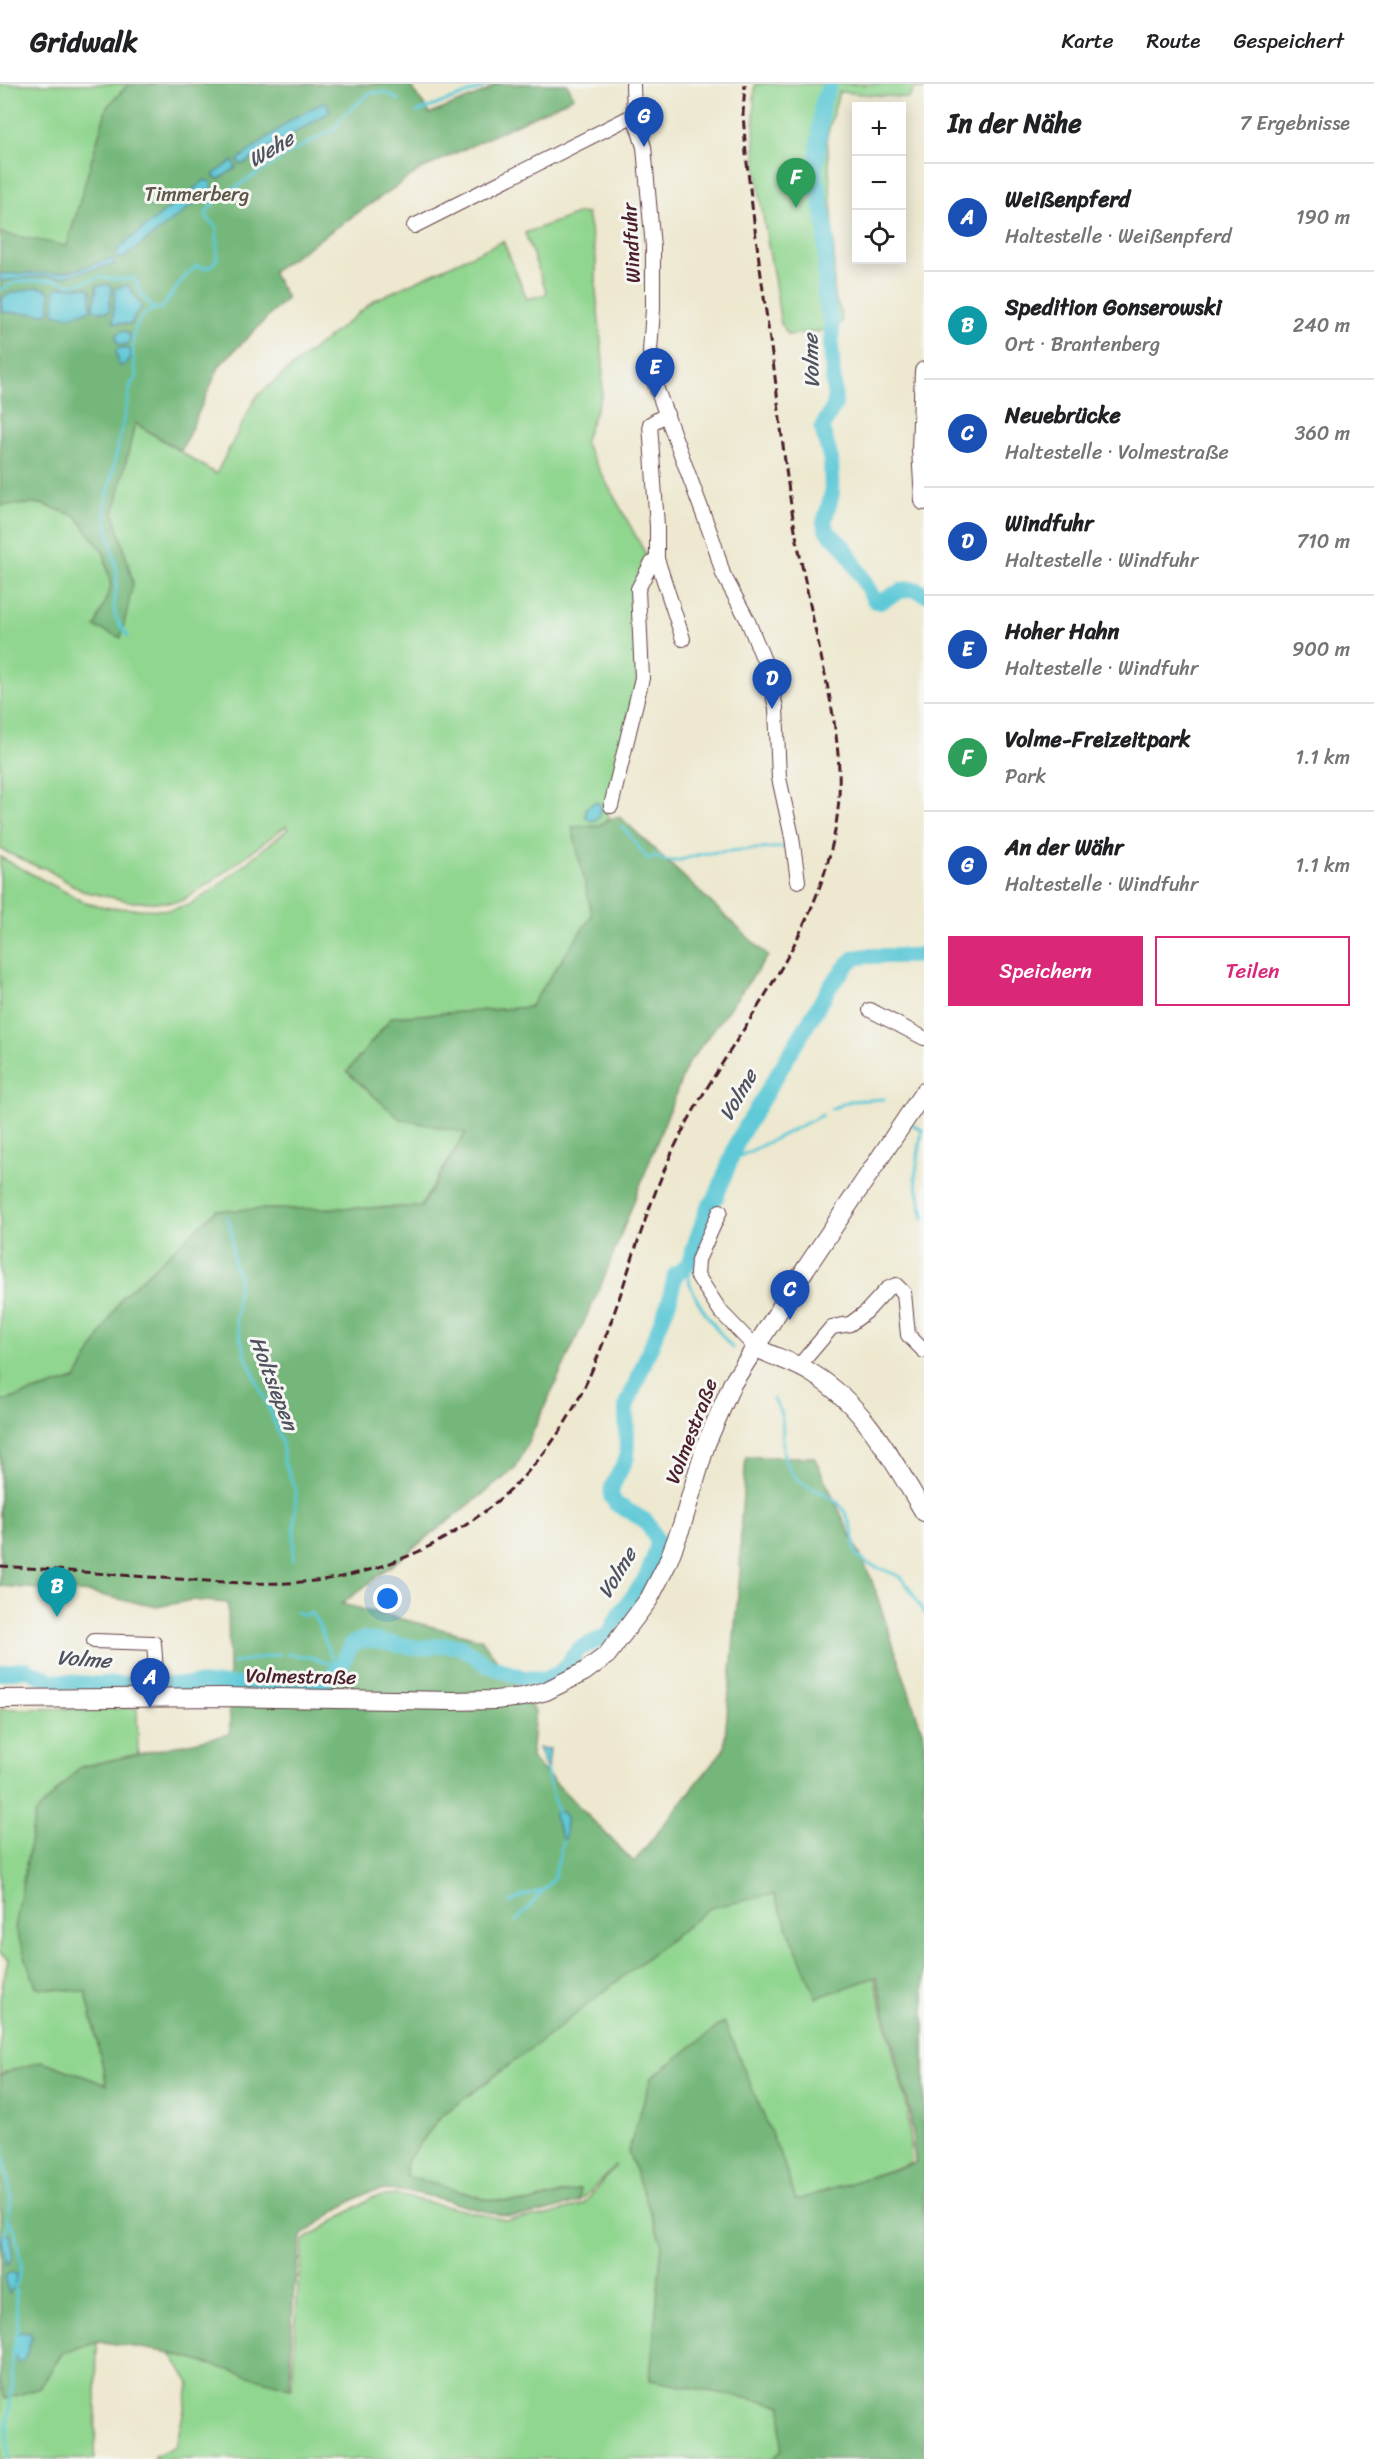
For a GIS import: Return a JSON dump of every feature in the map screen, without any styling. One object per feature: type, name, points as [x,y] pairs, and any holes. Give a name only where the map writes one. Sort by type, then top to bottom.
[{"type":"main road","points":[[924,371],[922,449],[924,501]]},
{"type":"main road","name":"Volmestraße","points":[[0,1699],[158,1695],[453,1701],[523,1697],[559,1686],[584,1672],[607,1655],[649,1599],[668,1564],[706,1444],[732,1384],[754,1347],[924,1092]]},
{"type":"main road","points":[[754,1347],[810,1372],[839,1392],[864,1420],[894,1461],[924,1512]]},
{"type":"street","name":"Windfuhr","points":[[633,84],[634,115],[644,147],[653,247],[651,367],[654,383],[714,543],[723,574],[747,619],[767,668],[776,708],[779,778],[792,837],[798,881]]},
{"type":"street","points":[[414,226],[634,115]]},
{"type":"street","points":[[667,414],[650,424],[657,559],[683,639]]},
{"type":"street","points":[[611,806],[642,678],[638,589],[651,564],[657,559]]},
{"type":"street","points":[[870,1010],[924,1038]]},
{"type":"street","points":[[720,1211],[698,1260],[697,1275],[721,1312],[754,1347]]},
{"type":"street","points":[[798,1366],[832,1328],[850,1324],[866,1312],[887,1289],[896,1285],[901,1287],[904,1293],[908,1335],[924,1351]]},
{"type":"street","points":[[94,1641],[154,1643],[158,1695]]},
{"type":"green space","points":[[0,84],[129,84],[107,107],[67,247],[0,233]]},
{"type":"green space","name":"Timmerberg","points":[[129,84],[409,84],[430,114],[485,92],[496,84],[567,84],[574,97],[420,170],[272,272],[287,298],[220,365],[181,451],[135,423],[114,513],[133,583],[121,638],[95,627],[111,586],[104,553],[76,516],[41,504],[0,505],[0,233],[67,246],[107,107]]},
{"type":"green space","points":[[755,84],[924,84],[924,89],[915,88],[909,98],[839,92],[827,136],[834,244],[834,296],[841,312],[842,322],[817,332],[788,335],[781,324],[758,181],[754,133]]},
{"type":"green space","points":[[580,213],[587,214],[596,258],[596,292],[603,362],[602,394],[584,442],[648,558],[638,576],[637,685],[607,807],[609,819],[599,826],[572,827],[593,915],[530,1007],[392,1017],[347,1072],[400,1118],[466,1132],[420,1207],[217,1210],[122,1297],[76,1379],[0,1402],[0,857],[86,903],[110,908],[170,910],[191,904],[214,889],[288,829],[286,826],[183,900],[173,902],[133,902],[82,891],[45,868],[38,867],[0,849],[0,505],[41,504],[76,516],[104,553],[111,587],[95,627],[133,583],[114,513],[135,423],[216,474],[256,397],[375,300],[503,241],[527,299],[547,294],[525,233]]},
{"type":"green space","points":[[620,817],[768,956],[687,1065],[602,1283],[516,1468],[342,1604],[481,1639],[535,1712],[531,1758],[634,1862],[724,1749],[740,1572],[746,1457],[814,1457],[871,1578],[924,1737],[924,2459],[773,2459],[781,2451],[782,2405],[650,2380],[662,2244],[628,2151],[651,2078],[724,2022],[783,2161],[796,2200],[915,2163],[910,2111],[876,1977],[816,1998],[774,1894],[710,1908],[548,2036],[441,2116],[406,2162],[406,2176],[486,2199],[527,2203],[580,2189],[580,2202],[542,2212],[513,2216],[488,2212],[420,2194],[386,2190],[371,2192],[346,2205],[301,2236],[293,2297],[290,2388],[171,2353],[98,2341],[63,2352],[40,2388],[5,2399],[0,2376],[0,2074],[42,2061],[107,2085],[86,1992],[36,1987],[15,1928],[35,1814],[80,1767],[230,1734],[228,1603],[192,1600],[157,1607],[91,1593],[0,1586],[0,1402],[76,1379],[122,1297],[217,1210],[421,1207],[466,1133],[400,1119],[347,1072],[392,1017],[530,1007],[592,915],[572,827],[599,826],[609,819]]},
{"type":"green space","points":[[137,1708],[138,1754],[80,1767],[86,1992],[107,2085],[42,2061],[0,2074],[0,1997],[8,1959],[0,1954],[0,1709]]},
{"type":"green space","points":[[774,1894],[816,1997],[874,1977],[908,2110],[911,2163],[796,2201],[783,2161],[628,2151],[662,2244],[650,2380],[782,2405],[781,2451],[773,2459],[155,2459],[155,2456],[176,2446],[190,2383],[171,2353],[292,2388],[297,2297],[303,2241],[372,2197],[397,2195],[505,2220],[544,2216],[583,2205],[616,2165],[580,2202],[580,2189],[527,2203],[486,2199],[406,2176],[406,2162],[441,2116],[548,2036],[710,1907]]},
{"type":"green space","points":[[97,2341],[95,2459],[0,2459],[0,2376],[5,2399],[40,2388],[63,2352]]},
{"type":"water","points":[[324,102],[330,112],[240,164],[238,161],[240,158],[294,118]]},
{"type":"water","points":[[233,161],[236,168],[219,179],[214,177],[214,174]]},
{"type":"water","points":[[205,180],[211,182],[212,190],[125,257],[118,259],[116,255],[120,247]]},
{"type":"water","points":[[113,258],[115,264],[62,277],[44,276],[0,281],[0,274],[57,273],[79,269]]},
{"type":"water","points":[[97,285],[112,287],[109,312],[96,311],[93,308]]},
{"type":"water","points":[[128,285],[142,307],[131,324],[115,323],[113,322],[115,288]]},
{"type":"water","points":[[38,287],[50,293],[50,311],[45,314],[1,312],[2,298],[11,293]]},
{"type":"water","points":[[59,287],[87,287],[91,291],[91,310],[70,316],[56,315],[54,312],[55,290]]},
{"type":"water","points":[[120,331],[126,331],[130,338],[126,345],[120,345],[116,341],[116,335]]},
{"type":"water","points":[[118,348],[130,349],[131,358],[124,365],[119,366],[116,351]]},
{"type":"water","points":[[595,802],[601,805],[600,813],[597,819],[591,821],[586,817],[586,808]]},
{"type":"water","points":[[538,1748],[550,1749],[546,1769]]},
{"type":"water","points":[[555,1812],[562,1812],[566,1818],[563,1841],[554,1816]]},
{"type":"water","points":[[11,2235],[12,2255],[10,2263],[6,2265],[1,2236]]},
{"type":"water","points":[[10,2272],[16,2274],[15,2285],[9,2294],[5,2277]]},
{"type":"water","points":[[30,2333],[32,2336],[25,2359],[19,2363],[13,2352],[17,2334]]},
{"type":"waterway","name":"Wehe","points":[[417,112],[480,89],[487,84]]},
{"type":"waterway","name":"Volme","points":[[830,84],[822,104],[816,171],[826,231],[825,295],[832,325],[835,404],[822,428],[831,460],[832,493],[824,523],[827,531],[845,548],[875,601],[880,602],[908,589],[924,594]]},
{"type":"waterway","name":"Wehe","points":[[0,290],[16,282],[54,280],[73,285],[100,277],[121,280],[134,278],[142,295],[154,309],[162,308],[183,279],[196,266],[204,268],[212,266],[217,258],[217,228],[207,218],[206,213],[216,200],[286,155],[334,129],[343,116],[370,93],[385,92],[399,100]]},
{"type":"waterway","points":[[128,636],[120,626],[114,610],[117,579],[105,508],[131,384],[137,377],[133,337],[142,317],[154,309]]},
{"type":"waterway","points":[[623,827],[648,859],[654,856],[675,861],[708,853],[787,847]]},
{"type":"waterway","name":"Volme","points":[[0,1673],[26,1669],[51,1681],[94,1684],[311,1685],[327,1679],[339,1670],[352,1644],[363,1639],[419,1648],[447,1645],[462,1647],[487,1665],[524,1678],[545,1679],[560,1673],[579,1649],[610,1634],[620,1614],[643,1582],[654,1558],[658,1542],[646,1521],[616,1504],[611,1496],[612,1487],[627,1457],[626,1407],[669,1302],[675,1275],[688,1265],[707,1209],[716,1197],[739,1138],[831,985],[848,964],[855,958],[866,956],[924,954]]},
{"type":"waterway","points":[[831,1109],[850,1101],[884,1099]]},
{"type":"waterway","points":[[732,1156],[741,1156],[822,1115]]},
{"type":"waterway","points":[[913,1125],[922,1130],[915,1178],[924,1218]]},
{"type":"waterway","name":"Holtsiepen","points":[[227,1216],[231,1228],[234,1266],[239,1274],[236,1321],[245,1355],[271,1413],[282,1443],[284,1462],[296,1490],[293,1560]]},
{"type":"waterway","points":[[688,1265],[688,1275],[696,1298],[732,1348]]},
{"type":"waterway","points":[[271,1393],[271,1413]]},
{"type":"waterway","points":[[773,1399],[779,1407],[783,1425],[784,1454],[791,1472],[796,1478],[839,1504],[850,1524],[857,1555],[870,1565],[893,1573],[902,1579],[924,1613]]},
{"type":"waterway","name":"Holtsiepen","points":[[296,1612],[302,1615],[311,1613],[316,1619],[332,1658],[340,1669]]},
{"type":"waterway","points":[[233,1663],[280,1654]]},
{"type":"waterway","points":[[287,1654],[315,1658],[334,1665]]},
{"type":"waterway","points":[[546,1769],[557,1812]]},
{"type":"waterway","points":[[516,1922],[554,1878],[563,1841]]},
{"type":"waterway","points":[[510,1903],[522,1896],[542,1891]]},
{"type":"waterway","points":[[0,2130],[11,2198],[7,2218],[15,2231],[21,2264],[15,2285],[18,2328],[11,2363],[13,2381],[7,2425],[9,2459]]},
{"type":"waterway","points":[[5,2234],[8,2221]]},
{"type":"railway","points":[[0,1566],[246,1583],[314,1581],[355,1574],[395,1561],[434,1544],[469,1522],[502,1497],[532,1467],[558,1434],[579,1398],[607,1333],[653,1197],[682,1132],[779,972],[801,931],[819,888],[832,844],[839,797],[839,763],[832,711],[796,535],[786,473],[746,154],[743,114],[745,84]]},
{"type":"place","name":"An der Währ","points":[[644,147]]},
{"type":"place","name":"Volme-Freizeitpark","points":[[796,208]]},
{"type":"place","name":"Hoher Hahn","points":[[655,398]]},
{"type":"place","name":"Windfuhr","points":[[772,709]]},
{"type":"place","name":"Neuebrücke","points":[[790,1320]]},
{"type":"place","name":"Spedition Gonserowski","points":[[57,1617]]},
{"type":"place","name":"Weißenpferd","points":[[150,1708]]}]
